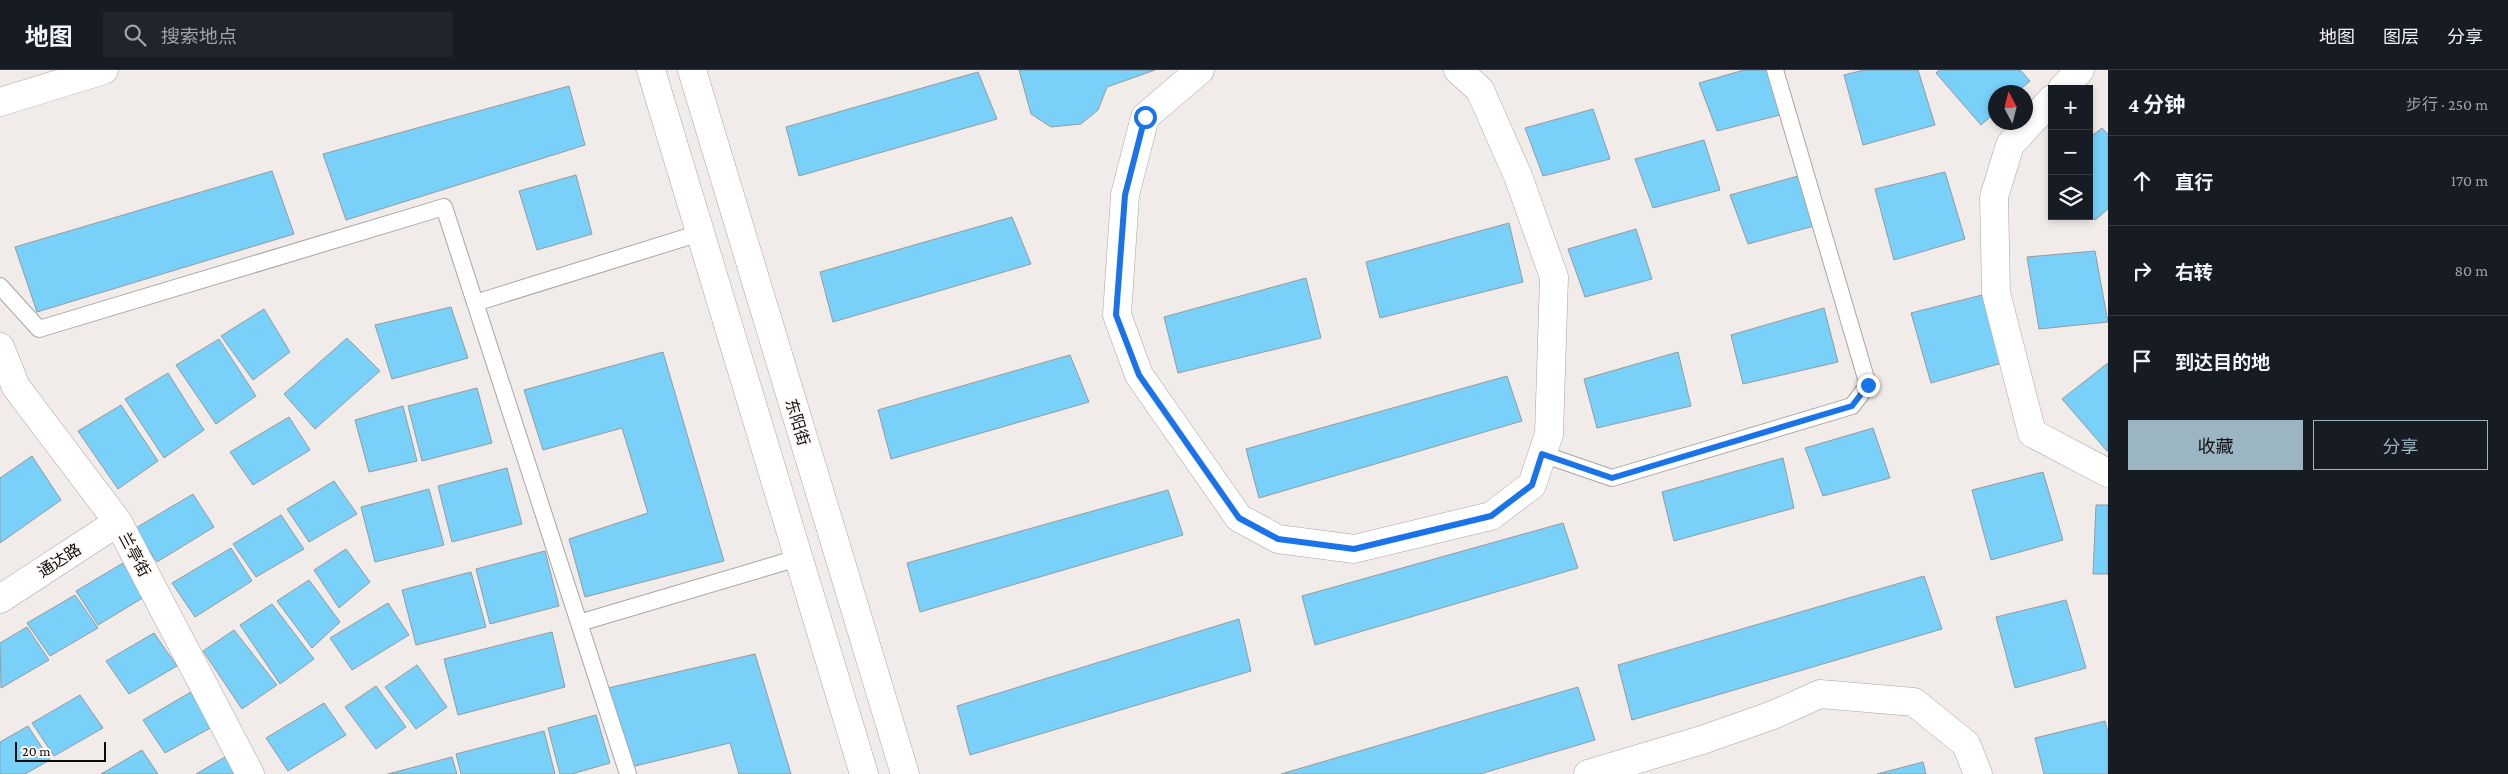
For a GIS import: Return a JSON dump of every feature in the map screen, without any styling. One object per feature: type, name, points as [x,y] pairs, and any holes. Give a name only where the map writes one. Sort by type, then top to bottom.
[{"type":"street","points":[[0,102],[104,70]]},
{"type":"street","points":[[651,70],[864,774]]},
{"type":"street","name":"东阳街","points":[[692,70],[905,774]]},
{"type":"street","points":[[1200,70],[1145,117],[1125,195],[1116,315],[1139,375],[1239,518],[1278,539],[1354,549],[1491,516],[1532,485],[1549,434],[1554,277],[1518,176],[1480,90],[1458,70]]},
{"type":"street","points":[[2066,85],[2080,70]]},
{"type":"street","points":[[2048,103],[2010,145],[1994,197],[1996,293],[2032,433],[2108,473]]},
{"type":"street","name":"兰亭街","points":[[0,347],[16,387],[118,522],[250,774]]},
{"type":"street","name":"通达路","points":[[0,599],[118,522]]},
{"type":"street","points":[[1588,774],[1702,740],[1773,715],[1820,694],[1914,702],[1966,744],[1978,774]]},
{"type":"lane","points":[[1542,454],[1612,478],[1852,406],[1868,385],[1775,70]]},
{"type":"lane","points":[[0,286],[38,329],[444,207],[628,774]]},
{"type":"lane","points":[[475,303],[700,234]]},
{"type":"lane","points":[[579,623],[798,558]]},
{"type":"building","points":[[1019,70],[1155,70],[1107,87],[1098,110],[1081,124],[1051,127],[1031,114]]},
{"type":"building","points":[[1744,70],[1770,70],[1784,114],[1717,131],[1699,83]]},
{"type":"building","points":[[1864,70],[1918,70],[1935,125],[1863,145],[1844,75]]},
{"type":"building","points":[[1939,70],[2020,70],[2030,81],[2025,85],[1988,85],[1988,119],[1981,125],[1936,73]]},
{"type":"building","points":[[978,72],[997,119],[799,176],[786,127]]},
{"type":"building","points":[[569,86],[585,145],[346,220],[323,154]]},
{"type":"building","points":[[1593,109],[1610,159],[1543,176],[1525,128]]},
{"type":"building","points":[[2102,128],[2108,134],[2108,209],[2095,220],[2093,218],[2093,135]]},
{"type":"building","points":[[1704,140],[1720,190],[1653,208],[1635,159]]},
{"type":"building","points":[[272,171],[294,234],[37,312],[15,247]]},
{"type":"building","points":[[1945,172],[1965,239],[1894,260],[1875,189]]},
{"type":"building","points":[[576,175],[592,234],[537,250],[519,191]]},
{"type":"building","points":[[1798,176],[1814,226],[1748,244],[1730,195]]},
{"type":"building","points":[[1012,217],[1031,264],[833,322],[820,272]]},
{"type":"building","points":[[1509,223],[1523,282],[1380,318],[1366,262]]},
{"type":"building","points":[[1636,229],[1652,279],[1585,297],[1568,249]]},
{"type":"building","points":[[2095,251],[2108,322],[2039,329],[2027,257]]},
{"type":"building","points":[[1306,278],[1321,338],[1178,373],[1164,317]]},
{"type":"building","points":[[1982,295],[2002,363],[1931,383],[1911,313]]},
{"type":"building","points":[[451,307],[468,358],[392,379],[375,325]]},
{"type":"building","points":[[1824,308],[1838,362],[1743,384],[1731,335]]},
{"type":"building","points":[[264,309],[290,352],[253,380],[221,336]]},
{"type":"building","points":[[347,338],[380,371],[315,429],[284,394]]},
{"type":"building","points":[[219,339],[256,396],[216,424],[176,365]]},
{"type":"building","points":[[663,352],[724,561],[585,597],[569,539],[648,513],[622,428],[543,450],[524,390]]},
{"type":"building","points":[[1678,352],[1691,406],[1597,428],[1584,379]]},
{"type":"building","points":[[1070,355],[1089,402],[891,459],[878,410]]},
{"type":"building","points":[[2108,363],[2108,450],[2107,451],[2062,399]]},
{"type":"building","points":[[168,373],[204,430],[164,458],[125,399]]},
{"type":"building","points":[[1507,376],[1522,421],[1259,498],[1246,449]]},
{"type":"building","points":[[477,388],[492,443],[422,461],[408,406]]},
{"type":"building","points":[[121,405],[158,461],[118,489],[78,431]]},
{"type":"building","points":[[403,406],[417,461],[369,472],[355,420]]},
{"type":"building","points":[[289,417],[310,450],[253,485],[230,452]]},
{"type":"building","points":[[1873,428],[1890,478],[1823,496],[1805,448]]},
{"type":"building","points":[[32,456],[61,500],[0,543],[0,478]]},
{"type":"building","points":[[1783,458],[1794,508],[1674,541],[1662,492]]},
{"type":"building","points":[[507,468],[522,524],[452,542],[438,486]]},
{"type":"building","points":[[2043,472],[2063,540],[1991,560],[1972,490]]},
{"type":"building","points":[[334,481],[357,514],[309,542],[287,509]]},
{"type":"building","points":[[429,489],[444,545],[375,562],[361,507]]},
{"type":"building","points":[[1168,490],[1183,535],[920,612],[907,563]]},
{"type":"building","points":[[193,494],[214,527],[157,562],[134,529]]},
{"type":"building","points":[[2096,505],[2108,505],[2108,574],[2093,574]]},
{"type":"building","points":[[281,515],[304,549],[256,577],[233,544]]},
{"type":"building","points":[[1563,523],[1578,568],[1315,645],[1302,596]]},
{"type":"building","points":[[231,548],[252,581],[195,617],[172,583]]},
{"type":"building","points":[[346,549],[370,582],[339,608],[314,570]]},
{"type":"building","points":[[545,551],[559,606],[490,624],[476,569]]},
{"type":"building","points":[[123,563],[146,596],[98,625],[76,591]]},
{"type":"building","points":[[471,572],[486,627],[416,645],[402,590]]},
{"type":"building","points":[[1924,576],[1942,629],[1632,720],[1618,665]]},
{"type":"building","points":[[309,580],[340,622],[312,648],[277,601]]},
{"type":"building","points":[[75,595],[98,628],[50,656],[27,623]]},
{"type":"building","points":[[2066,600],[2086,668],[2015,688],[1996,617]]},
{"type":"building","points":[[388,603],[409,635],[352,670],[330,638]]},
{"type":"building","points":[[272,604],[314,659],[280,684],[240,625]]},
{"type":"building","points":[[1239,619],[1251,671],[970,755],[957,706]]},
{"type":"building","points":[[27,627],[49,660],[1,688],[0,643]]},
{"type":"building","points":[[234,630],[277,685],[242,709],[203,651]]},
{"type":"building","points":[[552,632],[565,687],[458,715],[444,659]]},
{"type":"building","points":[[154,633],[177,666],[129,694],[106,661]]},
{"type":"building","points":[[755,654],[791,774],[739,774],[730,743],[631,767],[608,688]]},
{"type":"building","points":[[417,665],[447,707],[416,729],[385,687]]},
{"type":"building","points":[[376,686],[406,727],[376,749],[345,707]]},
{"type":"building","points":[[1578,687],[1595,740],[1480,774],[1281,774]]},
{"type":"building","points":[[191,692],[214,726],[165,753],[143,720]]},
{"type":"building","points":[[80,695],[103,728],[54,756],[32,723]]},
{"type":"building","points":[[324,703],[346,735],[288,771],[266,738]]},
{"type":"building","points":[[596,715],[610,763],[572,774],[560,774],[548,728]]},
{"type":"building","points":[[2105,721],[2108,732],[2108,774],[2044,774],[2035,738]]},
{"type":"building","points":[[28,726],[50,760],[25,774],[0,774],[0,742]]},
{"type":"building","points":[[544,731],[555,774],[461,774],[456,754]]},
{"type":"building","points":[[142,750],[158,774],[101,774],[113,767]]},
{"type":"building","points":[[225,757],[237,774],[196,774]]},
{"type":"building","points":[[452,757],[457,774],[388,774]]},
{"type":"building","points":[[1923,762],[1926,774],[1877,774]]},
{"type":"route","points":[[1145,117],[1125,195],[1116,315],[1139,375],[1239,518],[1278,539],[1354,549],[1491,516],[1532,485],[1542,454],[1612,478],[1852,406],[1868,385]]}]
